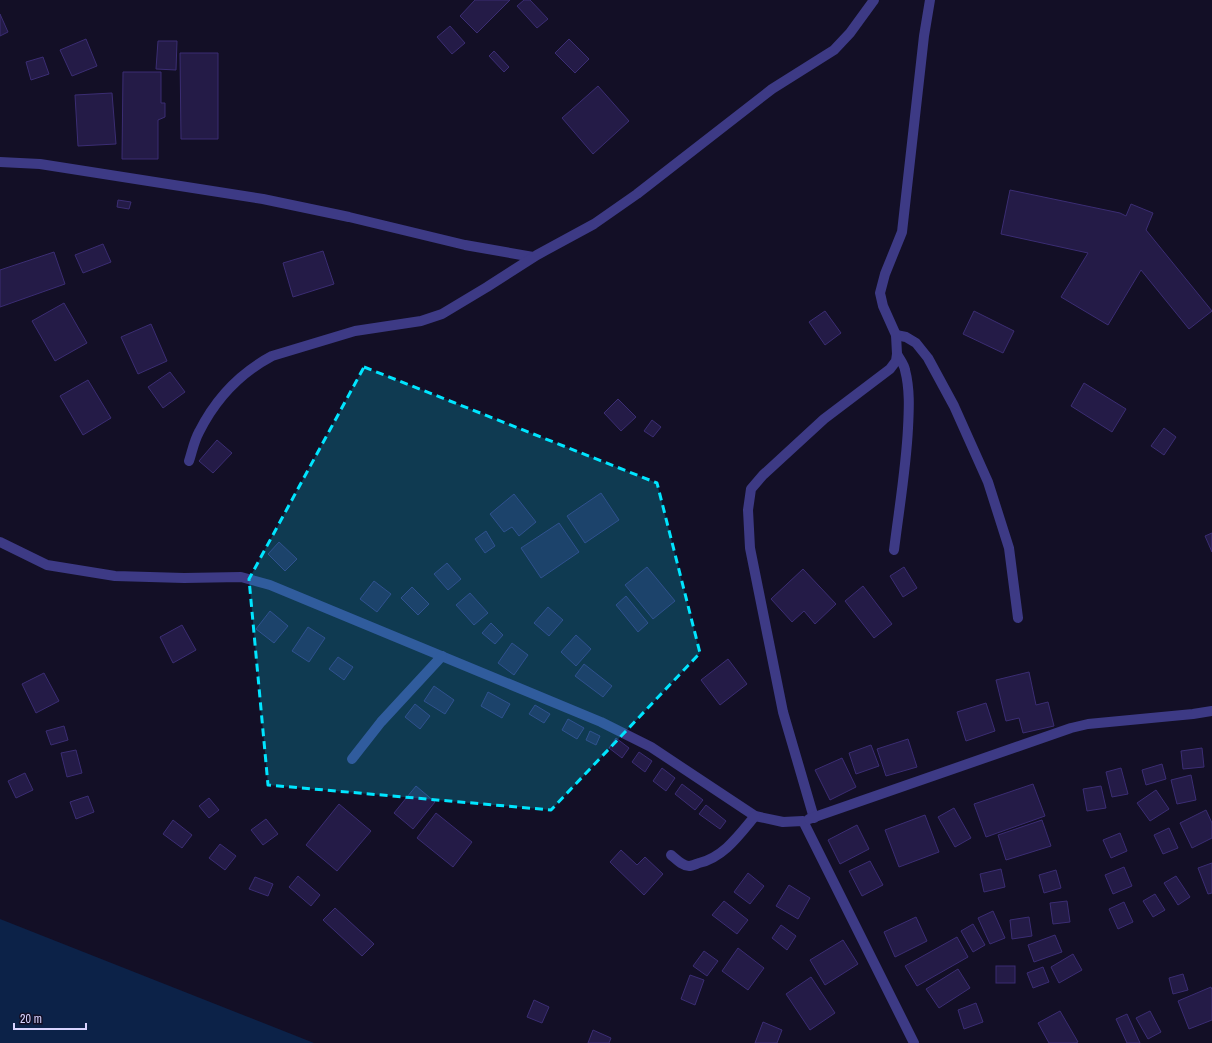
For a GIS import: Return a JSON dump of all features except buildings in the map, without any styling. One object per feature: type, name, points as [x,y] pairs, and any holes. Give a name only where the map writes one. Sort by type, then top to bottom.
[{"type":"street","points":[[189,461],[198,434],[214,406],[231,386],[264,360],[272,356],[355,331],[421,322],[442,314],[533,257],[594,224],[637,194],[772,89],[834,50],[850,33],[874,0]]},
{"type":"street","points":[[814,818],[783,712],[750,548],[748,510],[751,489],[763,475],[824,419],[890,369],[896,361],[896,335],[883,306],[880,293],[902,232],[924,36],[930,0]]},
{"type":"street","points":[[0,162],[40,164],[264,199],[349,217],[465,245],[533,257]]},
{"type":"street","points":[[896,335],[916,343],[928,358],[954,406],[988,482],[1009,548],[1018,618]]},
{"type":"street","points":[[894,550],[906,458],[908,418],[908,390],[905,370],[897,354]]},
{"type":"street","points":[[0,542],[47,565],[115,576],[184,578],[241,577],[270,585],[601,722],[651,747],[755,816],[783,822],[804,821],[814,818],[1071,728],[1088,724],[1212,711]]},
{"type":"street","points":[[352,758],[381,722],[442,656]]},
{"type":"street","points":[[671,855],[681,863],[689,866],[706,861],[720,853],[732,843],[755,816]]},
{"type":"street","points":[[804,821],[914,1043]]},
{"type":"highlighted area","points":[[364,367],[657,483],[700,653],[551,810],[268,785],[249,579]]},
{"type":"water","points":[[0,919],[314,1043],[0,1043]]}]
